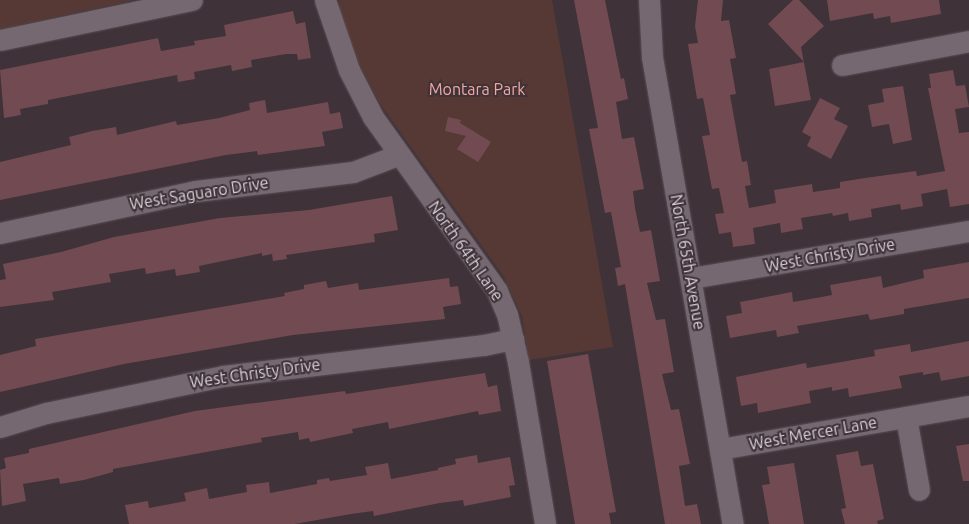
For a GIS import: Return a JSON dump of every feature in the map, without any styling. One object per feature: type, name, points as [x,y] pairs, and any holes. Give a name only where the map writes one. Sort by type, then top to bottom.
[{"type":"street","points":[[0,40],[192,0]]},
{"type":"street","name":"North 64th Lane","points":[[325,0],[349,70],[373,117],[398,155],[497,291],[513,339],[545,524]]},
{"type":"street","name":"North 65th Avenue","points":[[649,0],[652,57],[732,524]]},
{"type":"street","points":[[842,65],[969,41]]},
{"type":"street","name":"West Saguaro Drive","points":[[0,233],[196,191],[353,172],[398,155]]},
{"type":"street","name":"West Christy Drive","points":[[691,278],[969,231]]},
{"type":"street","name":"West Christy Drive","points":[[0,428],[46,413],[222,376],[484,345],[513,339]]},
{"type":"street","name":"West Mercer Lane","points":[[720,449],[969,406]]},
{"type":"street","points":[[906,417],[918,490]]},
{"type":"green space","points":[[0,0],[134,0],[0,29]]},
{"type":"green space","name":"Montara Park","points":[[339,0],[552,0],[613,347],[529,360],[522,316],[504,277],[380,104],[358,61],[340,11]]},
{"type":"building","points":[[574,0],[605,0],[621,79],[624,78],[628,99],[616,102],[622,139],[634,137],[644,189],[633,191],[635,208],[640,232],[651,230],[660,281],[647,283],[656,320],[665,319],[674,372],[662,374],[671,410],[679,409],[690,464],[679,466],[685,506],[697,504],[701,524],[665,524],[625,284],[618,286],[615,268],[621,267],[611,212],[605,213],[589,129],[598,128]]},
{"type":"building","points":[[698,0],[723,0],[721,21],[729,20],[736,58],[730,59],[736,94],[730,95],[742,162],[747,161],[751,185],[745,186],[749,208],[776,203],[774,190],[812,184],[813,192],[840,188],[840,182],[865,178],[916,171],[917,176],[945,171],[928,88],[931,88],[929,74],[953,70],[956,86],[965,85],[969,107],[955,109],[959,133],[969,132],[969,204],[950,207],[947,189],[921,194],[923,206],[901,210],[900,204],[871,209],[872,217],[849,221],[848,213],[833,216],[832,213],[801,218],[803,229],[781,233],[780,223],[753,228],[755,244],[733,247],[731,232],[719,234],[715,214],[724,213],[719,188],[712,189],[702,136],[710,135],[703,98],[697,99],[688,44],[698,43],[695,26]]},
{"type":"building","points":[[793,0],[799,0],[824,26],[801,47],[804,62],[768,24]]},
{"type":"building","points":[[827,0],[939,0],[941,14],[891,23],[890,16],[874,19],[873,13],[830,21]]},
{"type":"building","points":[[293,11],[296,24],[305,22],[311,58],[298,60],[297,54],[286,54],[251,60],[252,67],[232,71],[231,65],[194,72],[195,79],[178,82],[177,75],[48,100],[48,104],[20,109],[21,115],[4,118],[0,70],[158,38],[161,51],[195,45],[194,41],[226,36],[224,25]]},
{"type":"building","points":[[804,62],[811,100],[775,106],[769,69]]},
{"type":"building","points":[[903,86],[912,140],[893,144],[889,124],[872,127],[868,105],[884,102],[882,89]]},
{"type":"building","points":[[820,98],[840,108],[834,119],[848,126],[831,159],[807,146],[811,137],[802,132]]},
{"type":"building","points":[[265,100],[267,113],[328,102],[330,114],[340,112],[343,128],[322,132],[325,146],[258,155],[257,151],[226,155],[0,200],[0,162],[71,145],[69,137],[92,131],[116,127],[117,135],[176,121],[177,125],[219,118],[250,110],[249,103]]},
{"type":"building","points":[[448,117],[461,120],[460,123],[491,142],[478,162],[457,149],[466,136],[445,131]]},
{"type":"building","points":[[392,196],[398,230],[374,234],[375,242],[286,255],[287,259],[273,261],[272,254],[262,256],[262,253],[199,266],[200,272],[176,276],[175,269],[146,274],[145,268],[109,274],[111,282],[52,292],[54,300],[0,307],[0,280],[6,279],[3,264],[61,252],[114,237],[220,218],[309,210]]},
{"type":"building","points":[[969,262],[969,298],[904,309],[904,314],[870,320],[868,314],[797,326],[799,333],[777,337],[776,330],[730,338],[726,316],[742,313],[740,302],[792,292],[793,302],[816,298],[832,295],[830,285],[881,276],[883,288],[924,278],[923,270]]},
{"type":"building","points":[[449,278],[450,287],[458,286],[461,304],[443,307],[445,319],[293,335],[124,364],[0,392],[0,355],[36,346],[35,339],[285,296],[284,293],[304,289],[304,285],[326,281],[328,288],[358,283],[359,290]]},
{"type":"building","points":[[969,341],[969,376],[941,381],[939,372],[923,375],[923,372],[899,376],[902,388],[849,397],[848,388],[832,391],[832,387],[809,391],[811,403],[758,413],[757,403],[741,406],[736,377],[806,363],[807,368],[875,356],[874,350],[910,344],[911,352]]},
{"type":"building","points":[[588,354],[616,512],[609,513],[611,524],[575,524],[547,361]]},
{"type":"building","points":[[485,373],[488,387],[497,385],[501,411],[479,415],[478,411],[389,429],[388,422],[352,429],[353,433],[310,442],[309,438],[299,440],[298,432],[261,438],[262,442],[113,469],[113,472],[84,480],[60,484],[59,478],[23,484],[26,501],[2,506],[0,470],[6,468],[4,458],[29,453],[29,449],[195,411],[345,391],[346,394]]},
{"type":"building","points":[[969,444],[969,481],[963,481],[956,446]]},
{"type":"building","points":[[858,451],[861,466],[873,464],[884,519],[877,521],[878,524],[845,524],[841,509],[846,508],[836,455]]},
{"type":"building","points":[[477,455],[478,463],[510,457],[515,485],[509,486],[511,497],[464,506],[463,500],[440,503],[374,516],[373,511],[295,524],[129,524],[125,505],[148,501],[149,508],[186,501],[184,493],[207,488],[209,499],[247,492],[246,485],[269,482],[270,493],[317,484],[317,480],[329,478],[330,481],[367,475],[365,467],[388,463],[391,479],[438,470],[438,468],[456,464],[455,459]]},
{"type":"building","points":[[794,463],[804,524],[769,524],[762,485],[770,484],[767,467]]}]
